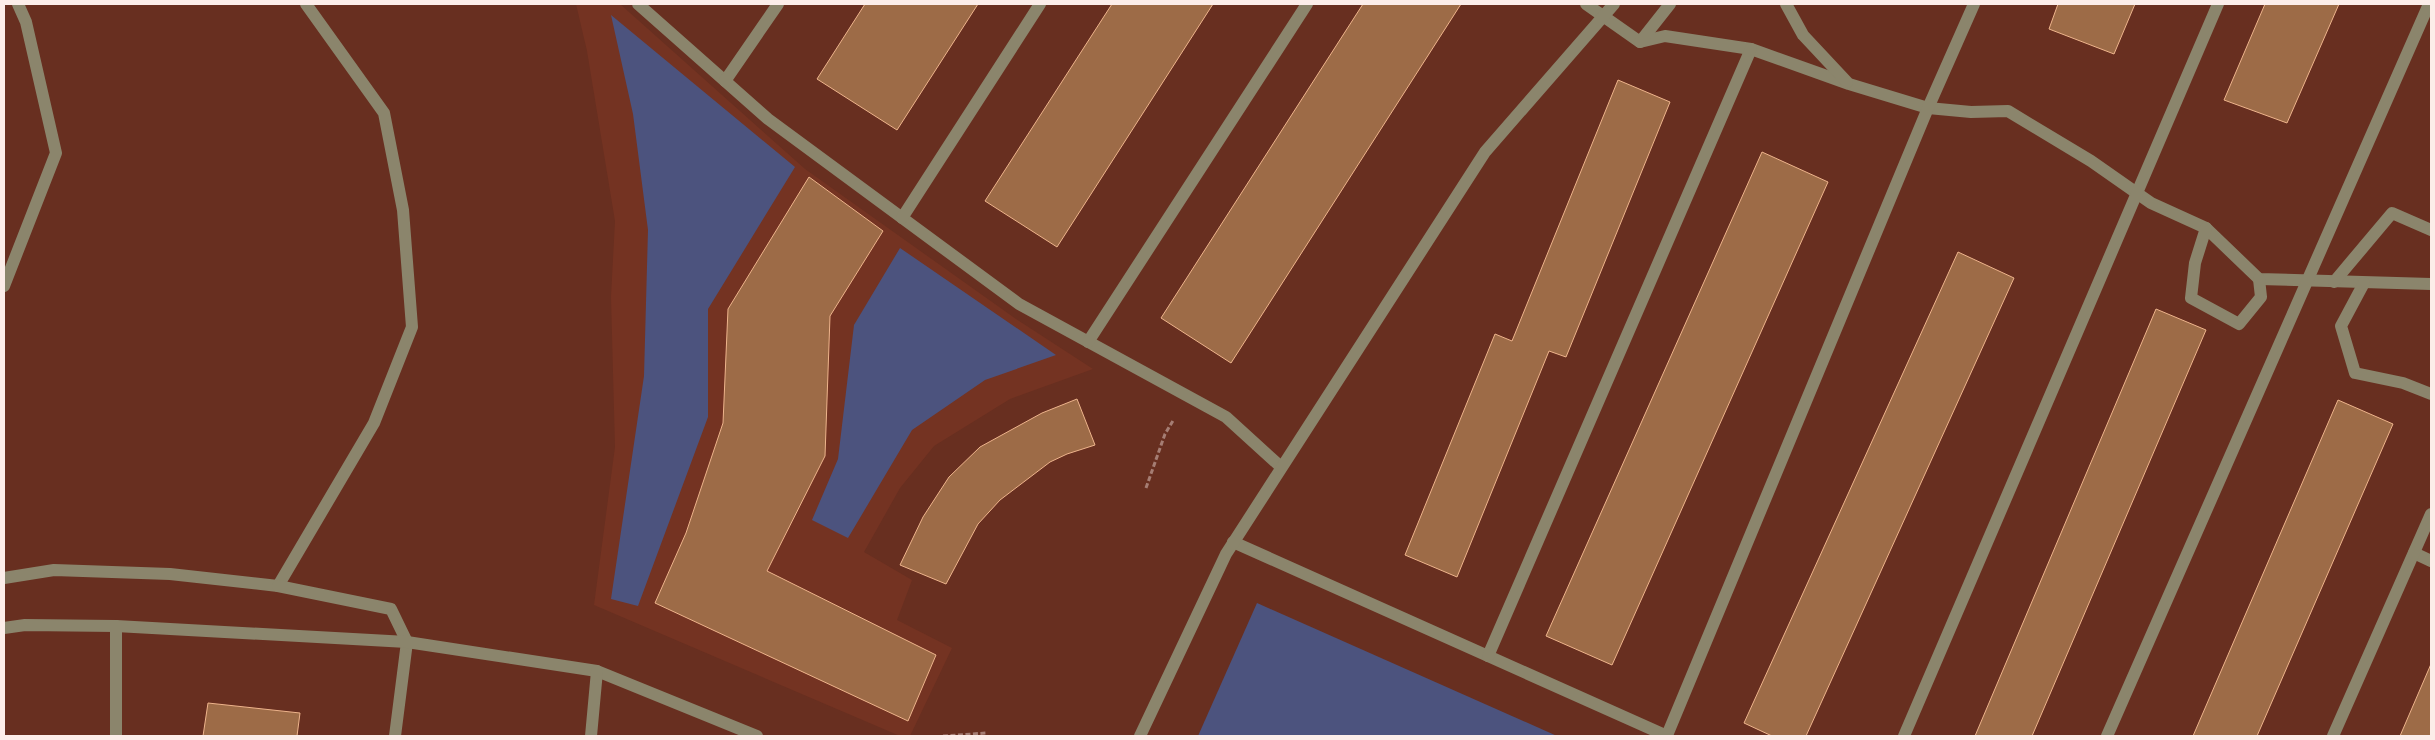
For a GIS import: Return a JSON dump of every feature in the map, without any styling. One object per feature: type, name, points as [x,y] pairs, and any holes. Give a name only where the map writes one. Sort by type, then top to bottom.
[{"type":"street","points":[[4,286],[56,153],[26,22],[18,4]]},
{"type":"street","points":[[278,586],[374,423],[412,327],[403,210],[384,113],[306,4]]},
{"type":"street","points":[[638,4],[768,119],[1019,304],[1226,417],[1281,468]]},
{"type":"street","points":[[725,81],[778,4]]},
{"type":"street","points":[[902,218],[1040,4]]},
{"type":"street","points":[[1088,342],[1307,4]]},
{"type":"street","points":[[1586,4],[1640,42],[1665,36],[1751,49],[1849,84],[1928,108],[1971,112],[2008,111],[2091,161],[2151,203],[2206,228],[2259,278],[2262,297],[2239,324],[2191,298],[2195,263],[2206,228]]},
{"type":"street","points":[[1140,736],[1226,554],[1485,152],[1614,4]]},
{"type":"street","points":[[1640,42],[1670,4]]},
{"type":"street","points":[[1786,4],[1803,35],[1849,84]]},
{"type":"street","points":[[1234,542],[1665,736],[1668,733],[1928,108],[1974,4]]},
{"type":"street","points":[[1904,736],[2218,4]]},
{"type":"street","points":[[2107,736],[2429,4]]},
{"type":"street","points":[[1488,656],[1751,49]]},
{"type":"street","points":[[2334,282],[2392,213],[2431,230]]},
{"type":"street","points":[[2259,278],[2431,284]]},
{"type":"street","points":[[2364,283],[2341,326],[2355,373],[2403,383],[2431,394]]},
{"type":"street","points":[[2332,736],[2431,514]]},
{"type":"street","points":[[2414,553],[2431,560]]},
{"type":"street","points":[[4,578],[54,570],[170,574],[278,586],[391,609],[406,642],[395,736]]},
{"type":"street","points":[[4,628],[25,625],[116,626],[406,642],[597,671],[757,736]]},
{"type":"street","points":[[116,626],[116,736]]},
{"type":"street","points":[[591,736],[597,671]]},
{"type":"path","points":[[1146,488],[1165,434],[1188,397]]},
{"type":"path","points":[[943,736],[987,733]]},
{"type":"shaded area","points":[[576,4],[620,4],[805,169],[1016,319],[1093,369],[1010,399],[934,446],[900,488],[864,552],[912,580],[897,620],[952,648],[910,736],[900,736],[594,605],[615,447],[611,297],[615,221],[587,51]]},
{"type":"shaded area","points":[[611,15],[795,167],[708,309],[708,417],[638,606],[611,599],[644,376],[648,230],[633,114]]},
{"type":"shaded area","points":[[900,248],[1056,355],[985,380],[912,430],[848,538],[812,520],[838,459],[854,325]]},
{"type":"shaded area","points":[[1257,603],[1557,736],[1198,736]]},
{"type":"building","points":[[865,4],[978,4],[897,130],[817,79]]},
{"type":"building","points":[[1112,4],[1213,4],[1057,247],[985,201]]},
{"type":"building","points":[[1363,4],[1461,4],[1231,363],[1161,318]]},
{"type":"building","points":[[2058,4],[2135,4],[2114,54],[2049,29]]},
{"type":"building","points":[[2265,4],[2339,4],[2287,123],[2224,100]]},
{"type":"building","points":[[1618,80],[1670,102],[1566,357],[1549,351],[1457,577],[1405,555],[1495,334],[1512,341]]},
{"type":"building","points":[[1762,152],[1828,182],[1612,665],[1546,636]]},
{"type":"building","points":[[809,177],[883,231],[830,316],[825,456],[767,571],[936,655],[908,721],[655,603],[686,533],[723,423],[728,309]]},
{"type":"building","points":[[1958,252],[2014,278],[1806,736],[1772,736],[1744,723]]},
{"type":"building","points":[[2156,309],[2206,330],[2032,736],[1975,736]]},
{"type":"building","points":[[1077,399],[1095,445],[1050,462],[1000,500],[978,524],[946,584],[900,565],[923,517],[949,477],[980,447],[1042,413]]},
{"type":"building","points":[[2338,400],[2393,424],[2257,736],[2193,736]]},
{"type":"building","points":[[2431,664],[2431,736],[2400,736]]},
{"type":"building","points":[[208,703],[300,713],[297,736],[203,736]]}]
